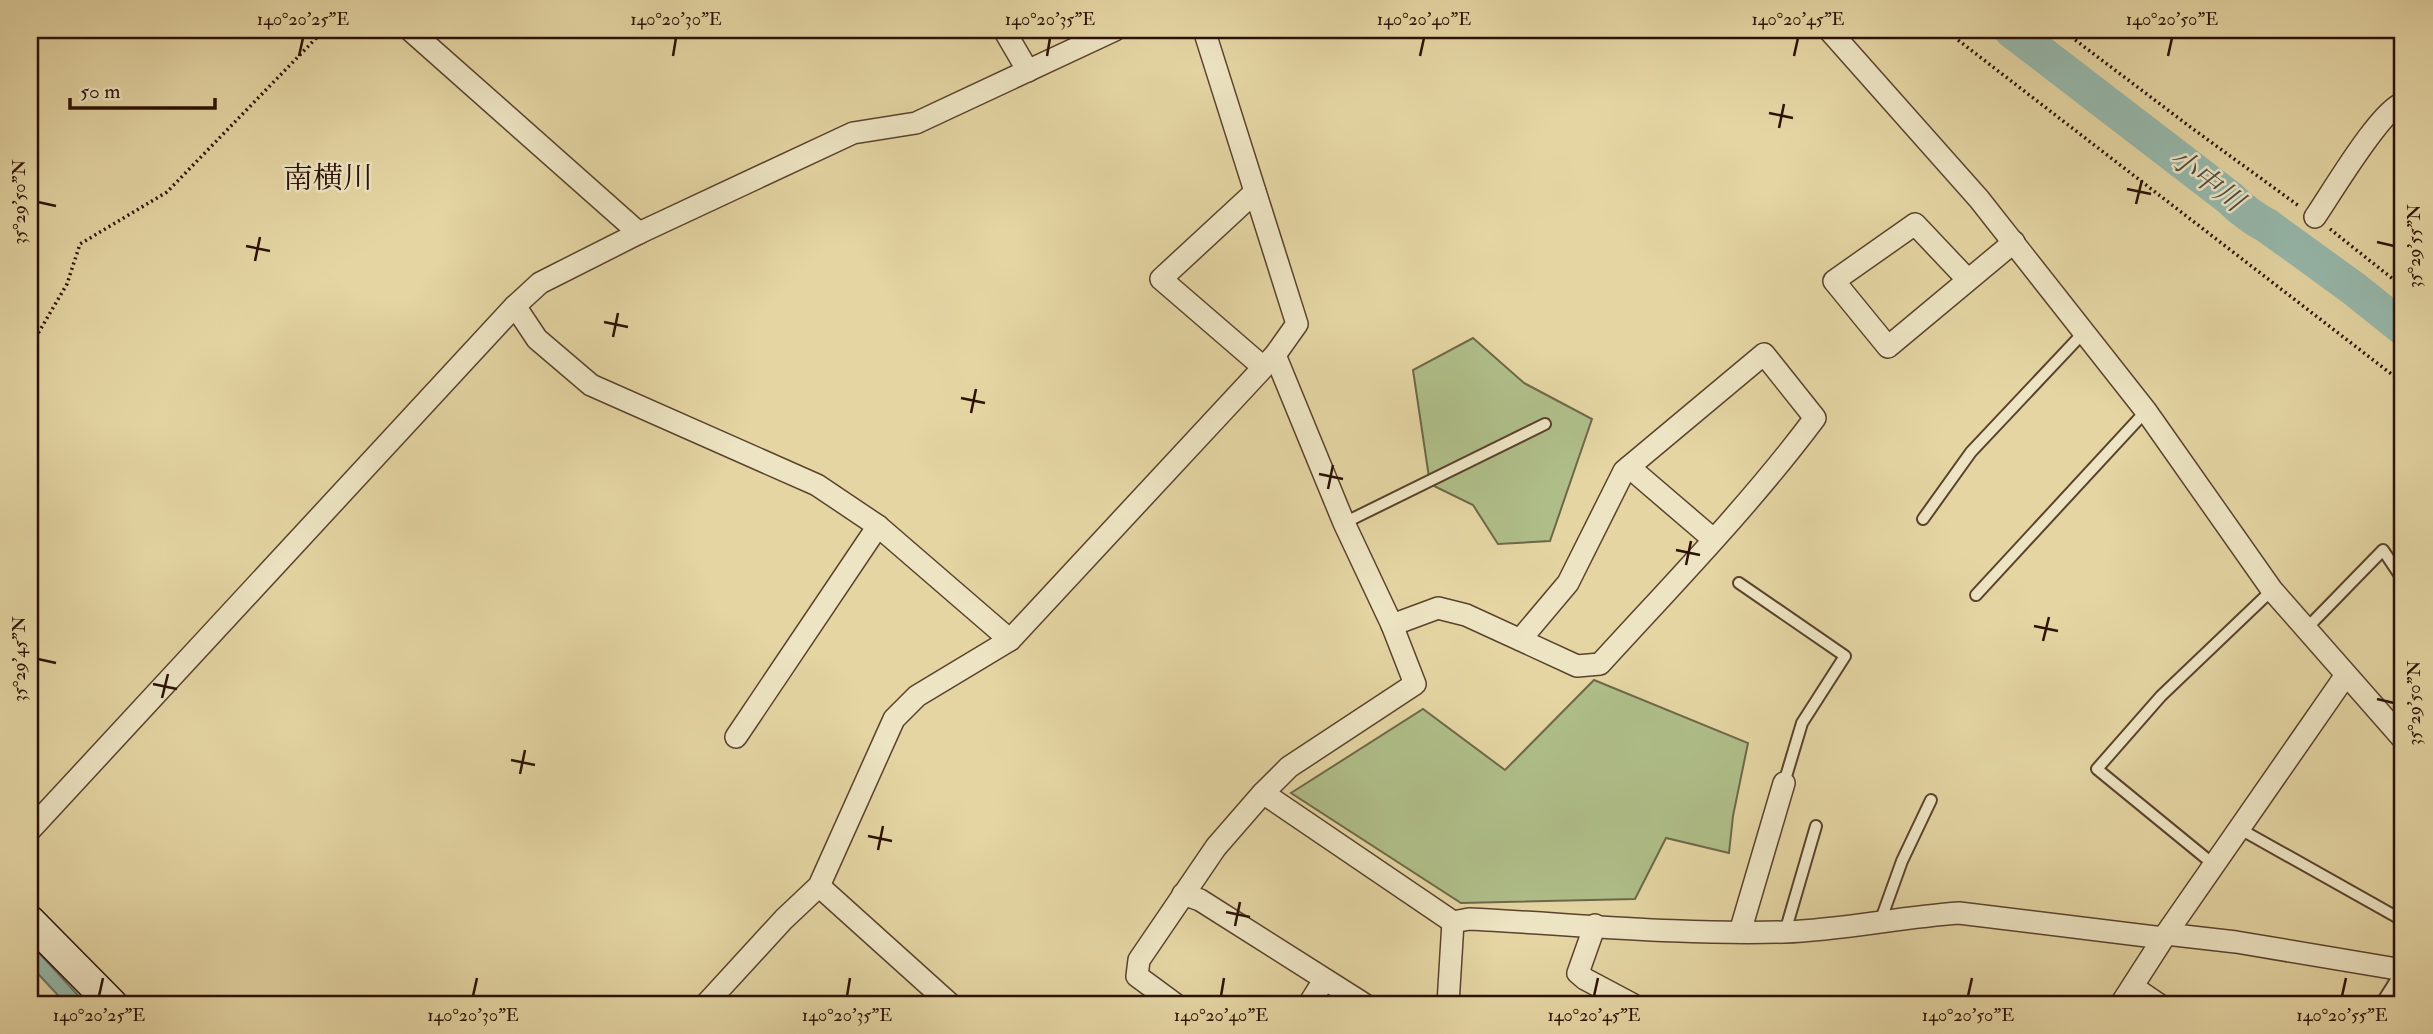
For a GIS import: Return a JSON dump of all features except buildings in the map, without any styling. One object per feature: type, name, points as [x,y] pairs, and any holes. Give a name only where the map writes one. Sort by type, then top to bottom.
[{"type":"street","points":[[410,30],[639,233]]},
{"type":"street","points":[[1004,30],[1028,71]]},
{"type":"street","points":[[30,830],[515,306],[540,283],[639,233],[853,134],[916,123],[1115,30]]},
{"type":"street","points":[[706,1004],[783,919],[819,886],[894,719],[917,696],[1010,640],[1269,361],[1297,324],[1204,30]]},
{"type":"street","points":[[1829,30],[2014,242],[2146,411],[2272,590],[2403,739]]},
{"type":"street","points":[[2315,217],[2366,141],[2393,107],[2403,103]]},
{"type":"street","points":[[1175,1004],[1138,976],[1139,960],[1216,847],[1289,767],[1415,684],[1392,625],[1269,361],[1161,279],[1255,192]]},
{"type":"street","points":[[1968,280],[1915,224],[1834,281],[1888,347],[2014,242]]},
{"type":"street","points":[[515,306],[537,339],[590,385],[817,485],[878,526],[1010,640]]},
{"type":"street","points":[[1392,625],[1438,608],[1466,615],[1520,640],[1577,666],[1600,664],[1791,450],[1815,418],[1764,354],[1624,471],[1568,583],[1520,640]]},
{"type":"street","points":[[1629,467],[1713,539]]},
{"type":"street","points":[[736,737],[878,526]]},
{"type":"street","points":[[2158,1004],[2127,996],[2213,864],[2346,675]]},
{"type":"street","points":[[1740,932],[1784,783]]},
{"type":"street","points":[[1263,793],[1453,922],[1469,919],[1784,932],[1879,924],[1925,915],[1959,913],[2236,942],[2403,969]]},
{"type":"street","points":[[819,886],[950,1004]]},
{"type":"street","points":[[1183,894],[1200,900],[1364,1004]]},
{"type":"street","points":[[30,921],[112,1004]]},
{"type":"street","points":[[1448,1004],[1453,922]]},
{"type":"street","points":[[1595,925],[1578,973],[1584,979],[1632,1004]]},
{"type":"street","points":[[1308,1004],[1324,980]]},
{"type":"lane","points":[[1923,519],[1971,453],[2085,331]]},
{"type":"lane","points":[[1976,595],[2146,411]]},
{"type":"lane","points":[[1344,523],[1545,424]]},
{"type":"lane","points":[[2307,628],[2383,550],[2403,580]]},
{"type":"lane","points":[[1739,583],[1845,656],[1802,723],[1784,783]]},
{"type":"lane","points":[[2213,864],[2097,769],[2161,696],[2272,590]]},
{"type":"lane","points":[[1879,924],[1902,861],[1931,800]]},
{"type":"lane","points":[[1784,932],[1816,826]]},
{"type":"lane","points":[[2240,829],[2402,920]]},
{"type":"lane","points":[[2381,1004],[2403,969]]},
{"type":"path","points":[[30,347],[67,284],[80,244],[167,192],[324,30]]},
{"type":"path","points":[[1945,30],[2403,383]]},
{"type":"path","points":[[2062,30],[2315,217],[2403,287]]},
{"type":"green space","points":[[1473,338],[1524,383],[1592,419],[1550,541],[1498,544],[1473,505],[1430,484],[1413,370]]},
{"type":"green space","points":[[1594,680],[1748,743],[1733,816],[1729,853],[1666,838],[1635,899],[1461,903],[1291,793],[1423,709],[1505,770]]},
{"type":"shaded area","points":[[30,943],[86,1004],[66,1004],[30,965]]},
{"type":"waterway","name":"小中川","points":[[2011,30],[2247,213],[2353,288],[2403,328]]},
{"type":"district","name":"南横川","points":[[328,178]]}]
